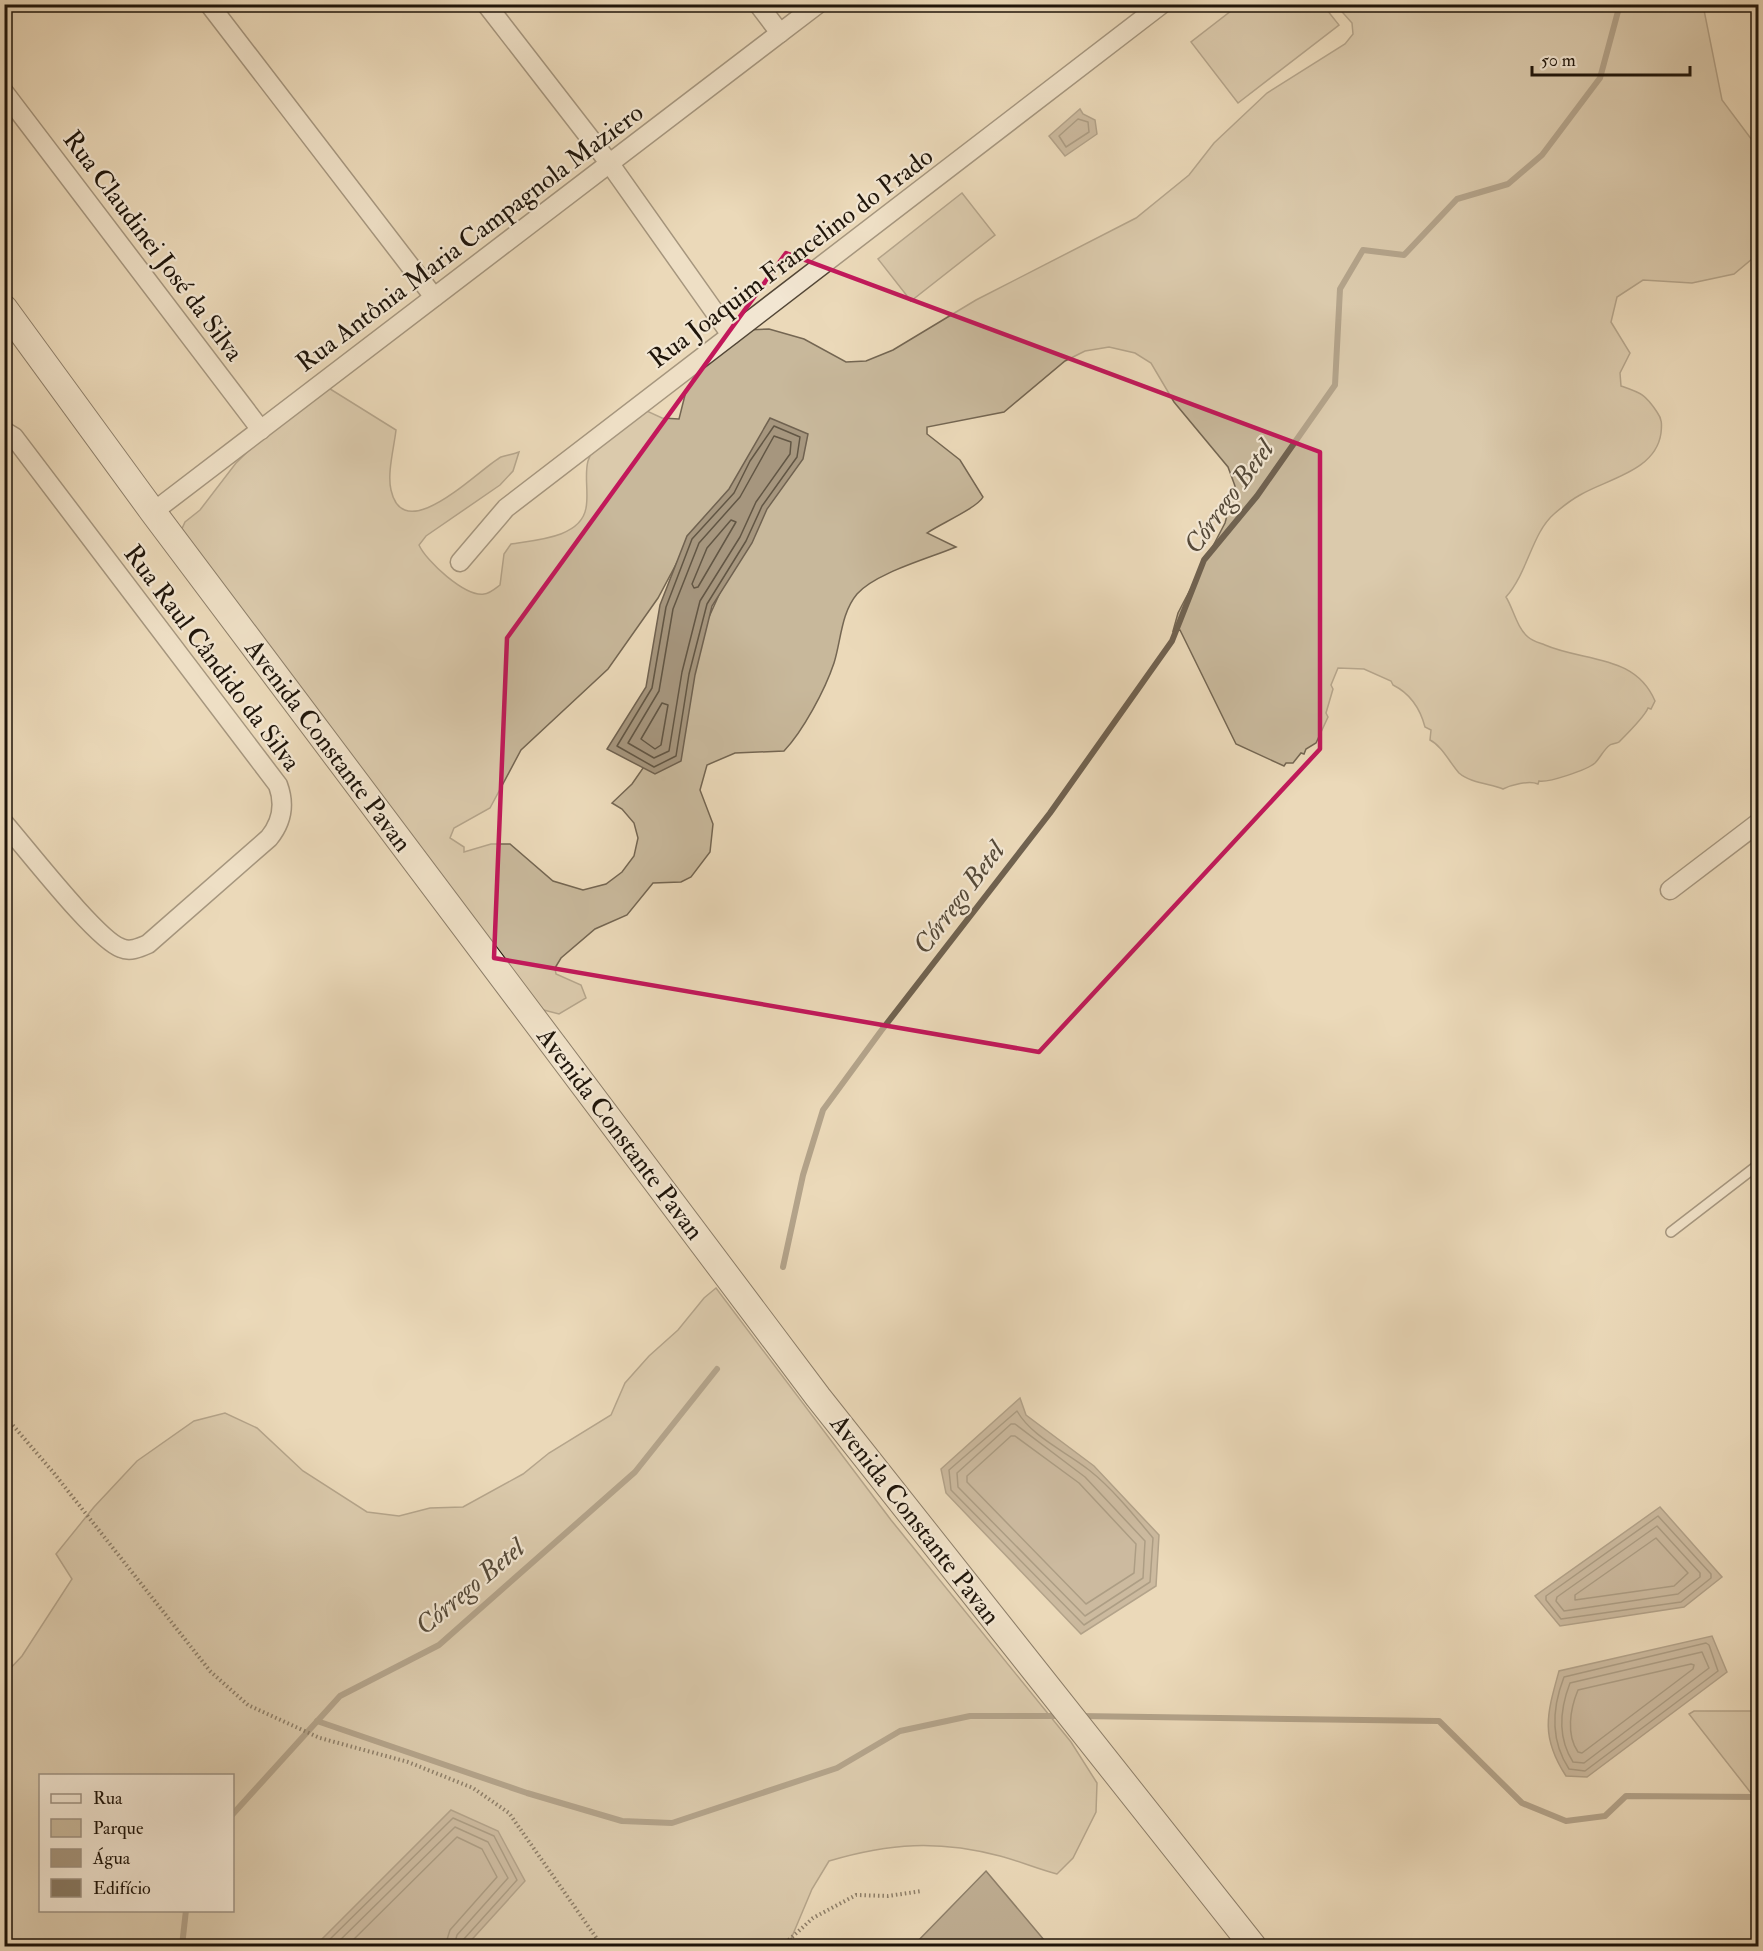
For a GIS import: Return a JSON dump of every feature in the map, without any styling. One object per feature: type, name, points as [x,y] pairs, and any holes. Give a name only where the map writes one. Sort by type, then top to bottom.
[{"type":"street","points":[[209,4],[434,297]]},
{"type":"street","points":[[486,4],[609,164],[731,335]]},
{"type":"street","points":[[758,4],[780,33]]},
{"type":"street","name":"Rua Antônia Maria Campagnola Maziero","points":[[153,512],[818,4]]},
{"type":"street","name":"Rua Joaquim Francelino do Prado","points":[[460,562],[506,508],[1162,4]]},
{"type":"street","name":"Rua Claudinei José da Silva","points":[[4,92],[261,430]]},
{"type":"street","name":"Avenida Constante Pavan","points":[[4,308],[153,512],[818,1398],[1253,1947]]},
{"type":"street","name":"Rua Raul Cândido da Silva","points":[[4,823],[100,933],[123,950],[136,949],[147,944],[269,838],[277,829],[282,808],[278,785],[8,438]]},
{"type":"street","points":[[1670,890],[1758,823]]},
{"type":"lane","points":[[1671,1232],[1758,1165]]},
{"type":"path","points":[[4,1415],[53,1472],[210,1671],[248,1705],[320,1738],[408,1762],[473,1788],[508,1812],[602,1947]]},
{"type":"path","points":[[782,1947],[813,1918],[856,1894],[888,1896],[922,1891]]},
{"type":"highlighted area","points":[[786,253],[1320,452],[1320,749],[1039,1052],[494,958],[507,638]]},
{"type":"green space","points":[[1240,4],[1323,5],[1339,25],[1238,103],[1191,42]]},
{"type":"green space","points":[[1336,5],[1703,5],[1722,100],[1758,148],[1758,254],[1734,274],[1692,283],[1643,280],[1617,297],[1611,322],[1630,353],[1620,373],[1621,386],[1642,395],[1659,415],[1661,433],[1657,446],[1640,465],[1580,495],[1554,514],[1540,531],[1520,576],[1506,597],[1521,628],[1530,638],[1560,650],[1622,667],[1646,686],[1655,701],[1651,709],[1648,708],[1619,742],[1610,745],[1595,763],[1584,769],[1559,778],[1539,781],[1538,784],[1525,783],[1503,789],[1469,779],[1459,773],[1442,750],[1430,740],[1431,730],[1425,727],[1410,697],[1391,681],[1364,669],[1338,668],[1331,685],[1333,689],[1326,713],[1328,717],[1316,743],[1306,749],[1304,754],[1301,753],[1293,763],[1286,763],[1284,766],[1236,744],[1180,630],[1173,631],[1178,613],[1225,523],[1235,486],[1228,467],[1174,402],[1151,363],[1135,353],[1109,347],[1085,351],[1065,361],[1004,412],[927,427],[927,434],[960,460],[983,497],[966,511],[927,533],[956,547],[876,579],[857,594],[845,618],[834,663],[825,685],[813,710],[784,751],[735,753],[707,765],[700,790],[713,824],[710,852],[691,877],[681,882],[653,883],[627,915],[595,929],[561,958],[555,968],[556,974],[581,985],[586,998],[559,1014],[540,1009],[180,533],[185,522],[200,510],[236,463],[319,382],[396,430],[390,468],[391,490],[399,506],[411,511],[426,508],[443,500],[501,457],[519,452],[513,471],[500,485],[426,536],[419,545],[429,560],[457,584],[476,593],[488,593],[500,585],[504,554],[511,544],[556,536],[576,526],[582,518],[587,502],[588,461],[604,436],[647,411],[662,418],[679,419],[686,391],[705,356],[746,330],[769,329],[804,339],[846,362],[866,361],[893,350],[976,300],[1136,218],[1189,175],[1214,143],[1267,93],[1345,44],[1353,34],[1352,23]],"holes":[[[772,477],[691,657],[684,709],[632,784],[612,803],[622,809],[634,823],[638,838],[634,856],[622,872],[606,884],[583,890],[553,881],[510,844],[491,844],[464,852],[464,847],[450,838],[454,828],[490,808],[521,750],[608,669],[658,598],[696,527]]]},
{"type":"green space","points":[[962,193],[995,235],[911,301],[878,259]]},
{"type":"green space","points":[[716,1288],[891,1520],[1071,1742],[1097,1783],[1096,1812],[1073,1858],[1057,1874],[1000,1856],[935,1846],[894,1847],[851,1855],[829,1861],[812,1889],[788,1946],[5,1946],[5,1674],[22,1656],[72,1579],[56,1554],[94,1507],[137,1461],[194,1421],[225,1413],[257,1428],[303,1471],[367,1512],[399,1516],[430,1508],[463,1507],[523,1474],[549,1453],[611,1415],[625,1383],[649,1356],[678,1330],[704,1298]]},
{"type":"green space","points":[[1694,1711],[1758,1711],[1758,1802],[1689,1714]]},
{"type":"water","points":[[1080,109],[1083,114],[1095,120],[1097,134],[1065,156],[1049,136]]},
{"type":"water","points":[[770,418],[808,434],[803,459],[767,509],[752,543],[712,606],[695,675],[681,761],[655,774],[607,749],[646,687],[660,605],[687,536],[729,489]]},
{"type":"water","points":[[1020,1398],[1026,1415],[1094,1466],[1159,1535],[1156,1586],[1081,1634],[946,1493],[941,1469]]},
{"type":"water","points":[[1660,1507],[1722,1577],[1684,1607],[1560,1626],[1535,1596]]},
{"type":"water","points":[[1712,1636],[1727,1672],[1587,1777],[1566,1776],[1552,1749],[1548,1725],[1551,1700],[1559,1671]]},
{"type":"water","points":[[451,1810],[498,1831],[525,1881],[466,1946],[315,1946]]},
{"type":"building","points":[[986,1871],[1050,1947],[912,1947]]},
{"type":"waterway","name":"Córrego Betel","points":[[783,1267],[803,1175],[823,1110],[881,1031],[1050,813],[1172,641],[1204,560],[1257,496],[1335,385],[1340,289],[1363,250],[1404,255],[1457,199],[1508,184],[1542,155],[1600,78],[1620,4]]},
{"type":"waterway","name":"Córrego Betel","points":[[234,1813],[340,1696],[439,1645],[635,1472],[717,1369]]},
{"type":"waterway","points":[[317,1721],[527,1793],[622,1821],[672,1823],[837,1768],[900,1731],[970,1716],[1063,1716]]},
{"type":"waterway","points":[[1079,1716],[1439,1721],[1522,1803],[1566,1821],[1605,1816],[1626,1796],[1758,1797]]},
{"type":"waterway","name":"Córrego Betel","points":[[182,1946],[186,1912]]}]
